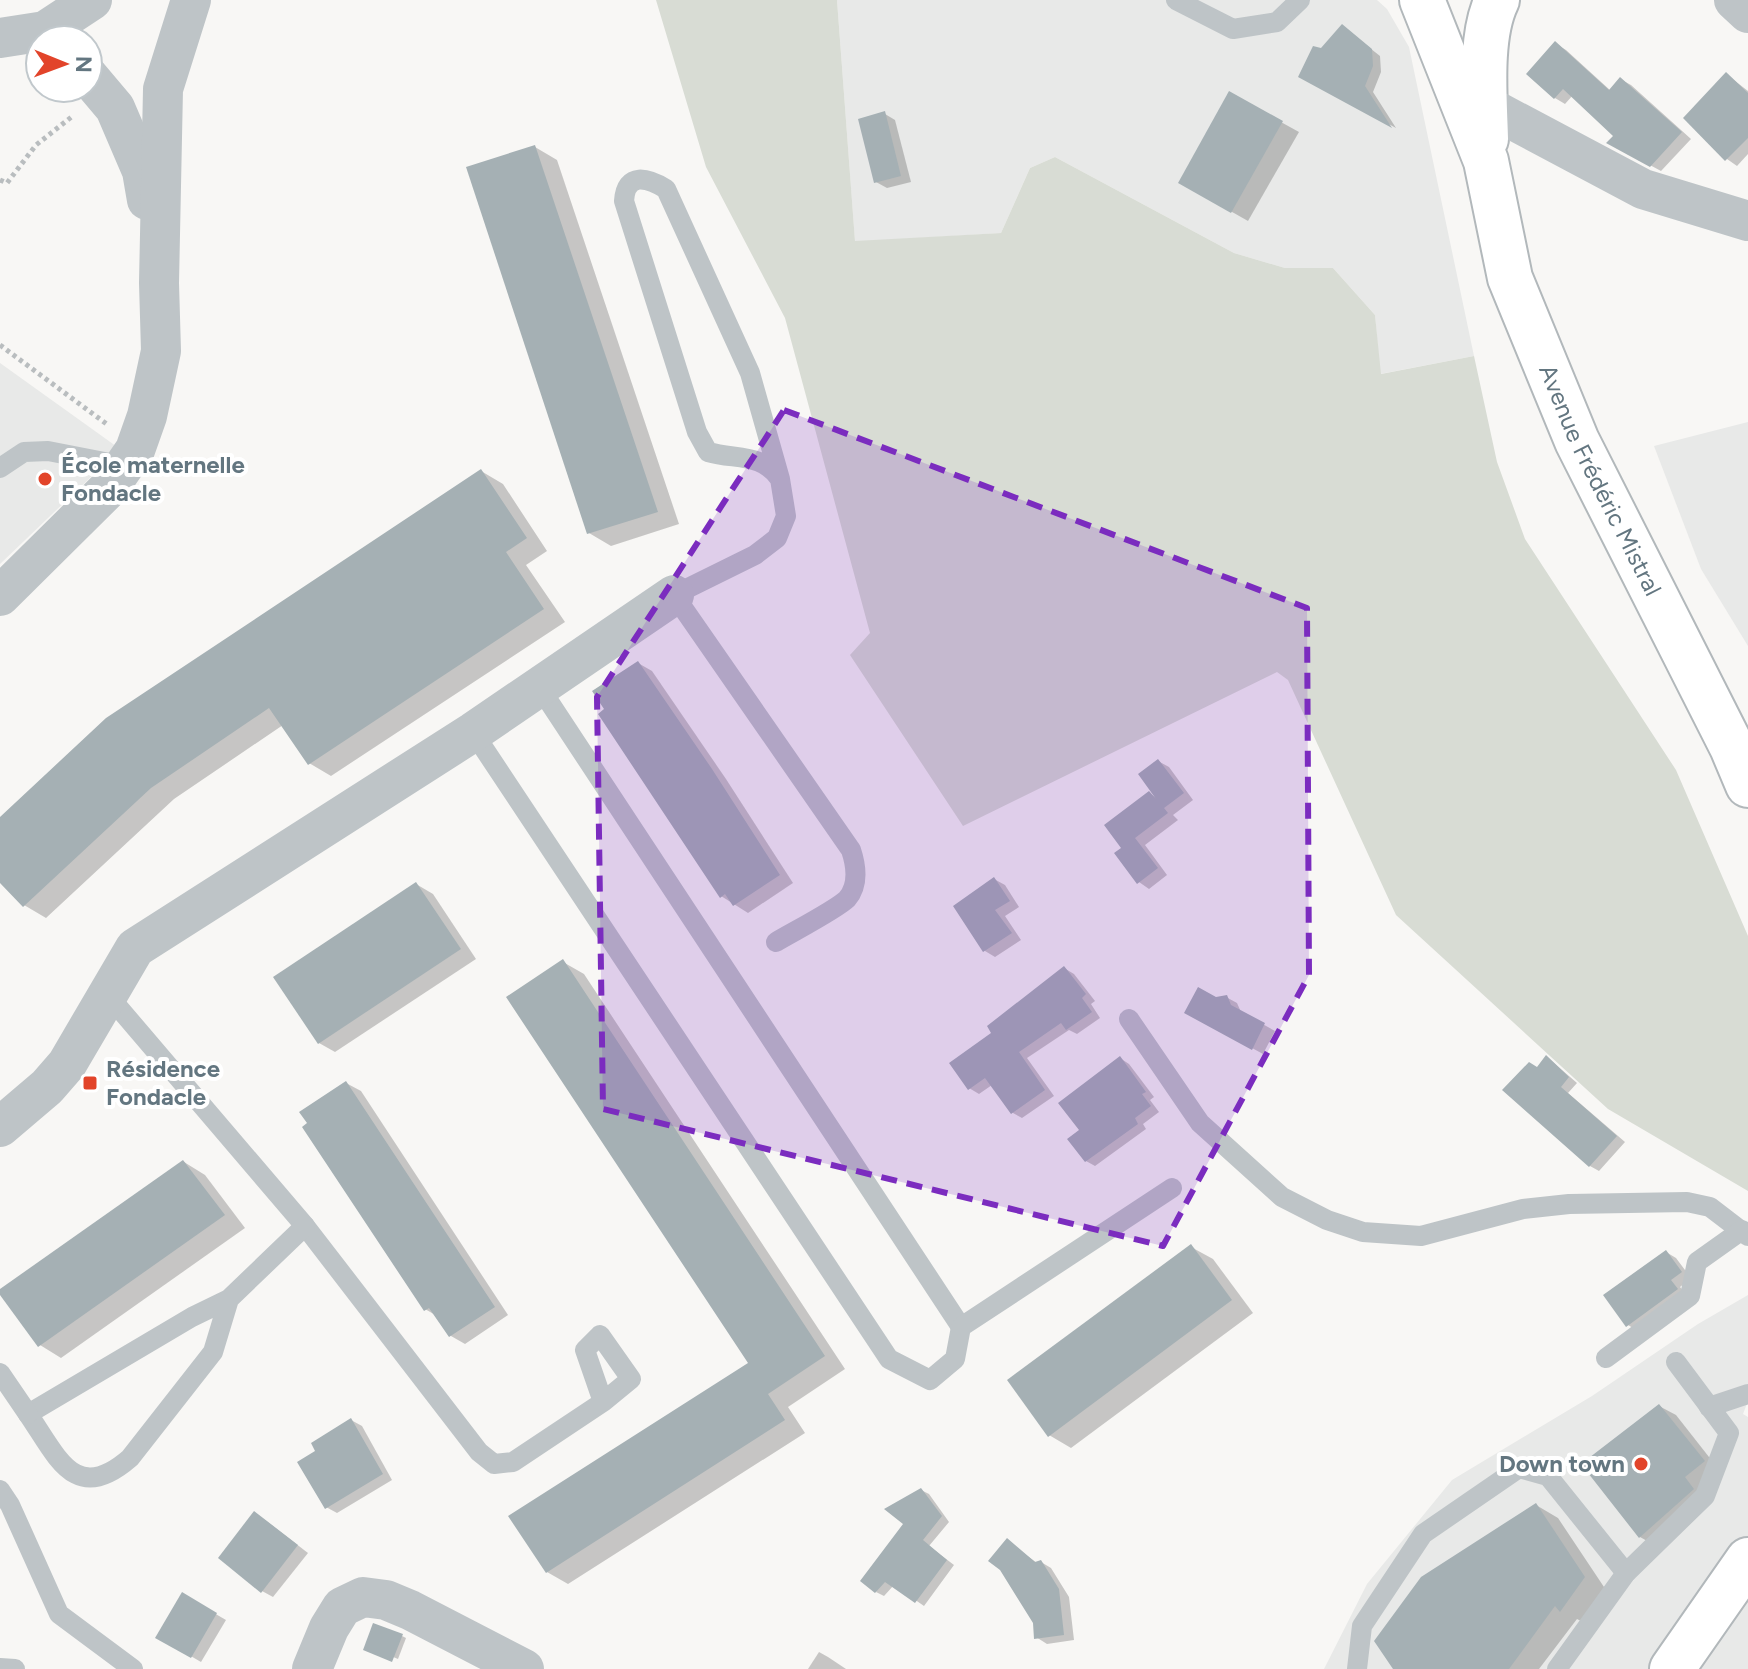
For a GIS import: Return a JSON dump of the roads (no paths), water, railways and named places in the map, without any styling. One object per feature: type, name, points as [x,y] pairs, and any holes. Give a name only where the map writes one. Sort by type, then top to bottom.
[{"type":"main road","name":"Avenue Frédéric Mistral","points":[[1422,0],[1486,161],[1510,278],[1577,441],[1732,747],[1748,785]]},
{"type":"main road","name":"Avenue Frédéric Mistral","points":[[1486,161],[1486,49],[1491,13],[1497,0]]},
{"type":"main road","points":[[1672,1669],[1748,1560]]},
{"type":"street","points":[[63,24],[92,0]]},
{"type":"street","points":[[0,596],[108,489],[120,465],[135,450],[147,416],[161,351],[159,283],[163,89],[191,0]]},
{"type":"street","points":[[1734,0],[1748,13]]},
{"type":"street","points":[[0,38],[24,37]]},
{"type":"street","points":[[104,102],[115,108],[142,171],[159,283]]},
{"type":"street","points":[[1485,105],[1643,189],[1748,221]]},
{"type":"street","points":[[0,1127],[47,1087],[67,1064],[135,948],[473,732],[674,595]]},
{"type":"street","points":[[312,1669],[329,1628],[342,1607],[363,1597],[386,1600],[410,1610],[524,1669]]},
{"type":"lane","points":[[1176,0],[1233,29],[1277,22],[1300,0]]},
{"type":"lane","points":[[776,942],[846,899],[854,885],[856,865],[851,850],[674,595],[755,555],[777,538],[786,516],[780,479],[750,373],[666,189],[648,178],[633,181],[624,190],[624,201],[697,432],[708,452],[726,458],[761,461],[774,470],[780,479]]},
{"type":"lane","points":[[0,468],[24,452],[48,451],[120,465]]},
{"type":"lane","points":[[473,732],[889,1359],[930,1380],[955,1359],[961,1327],[540,688]]},
{"type":"lane","points":[[107,994],[305,1226],[479,1452],[494,1464],[513,1462],[603,1402]]},
{"type":"lane","points":[[1129,1019],[1200,1123],[1282,1197],[1327,1220],[1363,1232],[1421,1236],[1523,1209],[1569,1204],[1687,1202],[1710,1207],[1745,1233],[1697,1262],[1690,1296],[1606,1358]]},
{"type":"lane","points":[[961,1327],[1172,1188]]},
{"type":"lane","points":[[28,1414],[192,1317],[229,1299],[305,1226]]},
{"type":"lane","points":[[0,1373],[69,1473],[91,1479],[113,1473],[130,1458],[213,1352],[229,1299]]},
{"type":"lane","points":[[1557,1669],[1626,1573],[1705,1496],[1729,1433],[1676,1362]]},
{"type":"lane","points":[[1709,1407],[1748,1394]]},
{"type":"lane","points":[[1357,1669],[1362,1626],[1423,1534],[1519,1468],[1548,1476],[1626,1573]]},
{"type":"lane","points":[[0,1490],[10,1505],[59,1614],[133,1669]]},
{"type":"lane","points":[[0,1668],[15,1669]]},
{"type":"place","name":"École maternelle Fondacle","points":[[45,479]]},
{"type":"place","name":"Résidence Fondacle","points":[[90,1083]]},
{"type":"place","name":"Down town","points":[[1641,1464]]}]
